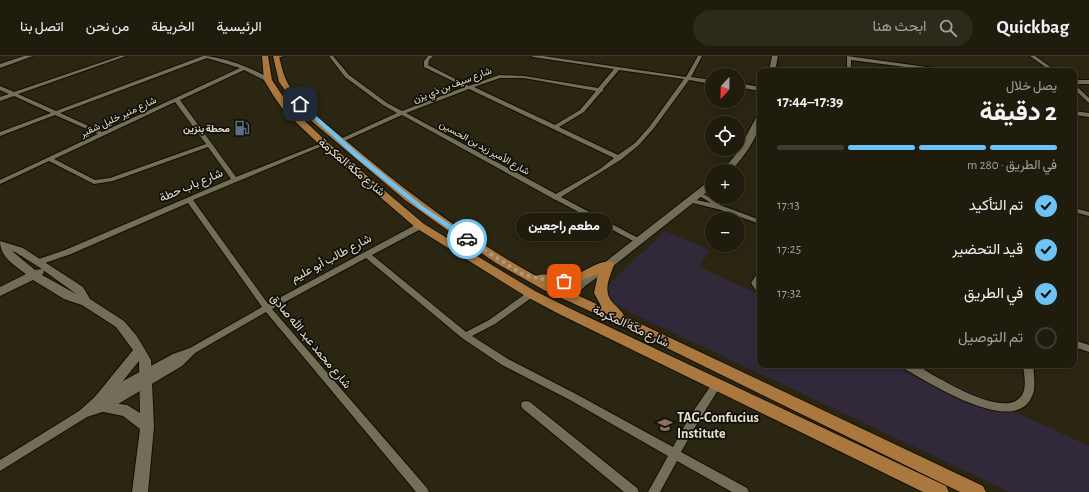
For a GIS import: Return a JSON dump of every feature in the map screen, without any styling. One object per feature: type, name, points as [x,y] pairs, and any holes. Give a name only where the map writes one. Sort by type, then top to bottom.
[{"type":"main road","name":"شارع مكة المكرمة","points":[[265,56],[268,80],[286,109],[324,144],[420,226],[531,294],[623,321],[977,492]]},
{"type":"main road","name":"شارع مكة المكرمة","points":[[279,56],[282,80],[300,104],[340,141],[422,208],[488,253],[524,275],[566,304],[716,384],[940,492]]},
{"type":"main road","points":[[524,275],[547,280],[564,281],[581,278],[608,265]]},
{"type":"main road","points":[[608,265],[599,293],[605,302],[623,321]]},
{"type":"street","points":[[0,66],[28,56]]},
{"type":"street","points":[[0,99],[124,56]]},
{"type":"street","points":[[0,134],[207,56],[244,68],[268,80]]},
{"type":"street","points":[[431,56],[426,62],[426,66],[429,68],[620,158]]},
{"type":"street","points":[[533,56],[705,81]]},
{"type":"street","points":[[555,198],[620,158],[637,144],[688,78],[700,56]]},
{"type":"street","points":[[773,68],[775,56]]},
{"type":"street","points":[[1032,56],[1050,68]]},
{"type":"street","name":"شارع الأمير زيد بن الحسين","points":[[332,57],[343,72],[360,87],[385,104],[555,198],[637,241]]},
{"type":"street","points":[[848,68],[849,57],[901,68]]},
{"type":"street","name":"شارع منير خليل شقير","points":[[0,182],[244,68]]},
{"type":"street","points":[[556,127],[582,111],[618,68]]},
{"type":"street","name":"شارع سيف بن ذي يزن","points":[[340,141],[402,113],[495,77],[508,75],[601,90]]},
{"type":"street","points":[[1077,82],[1089,82]]},
{"type":"street","points":[[745,86],[757,88]]},
{"type":"street","points":[[0,88],[102,134]]},
{"type":"street","points":[[1077,89],[1089,101]]},
{"type":"street","points":[[176,99],[235,180]]},
{"type":"street","points":[[1077,113],[1089,115]]},
{"type":"street","points":[[732,164],[741,154],[757,124]]},
{"type":"street","name":"شارع باب حطة","points":[[43,265],[68,252],[189,199],[324,144]]},
{"type":"street","points":[[49,159],[90,181],[98,183],[111,180],[209,145]]},
{"type":"street","points":[[566,304],[581,283],[608,265],[705,189]]},
{"type":"street","points":[[700,194],[723,208]]},
{"type":"street","name":"شارع محمد عبد الله صادق","points":[[189,199],[267,308],[423,492]]},
{"type":"street","points":[[691,201],[723,208],[757,221]]},
{"type":"street","points":[[1077,211],[1089,214]]},
{"type":"street","name":"شارع طالب أبو عليم","points":[[0,466],[146,377],[179,363],[193,350],[267,308],[420,226]]},
{"type":"street","points":[[2,245],[19,250],[43,265],[79,290],[86,302]]},
{"type":"street","points":[[2,245],[9,255],[31,272],[68,296],[86,302],[120,324],[132,338],[140,351],[145,360],[147,427],[140,492]]},
{"type":"street","points":[[366,254],[465,336],[505,362],[573,397],[743,492]]},
{"type":"street","points":[[0,292],[43,265]]},
{"type":"street","points":[[0,286],[31,272]]},
{"type":"street","points":[[465,336],[492,322],[531,294]]},
{"type":"street","points":[[1077,344],[1089,349]]},
{"type":"street","points":[[140,351],[103,403],[127,411],[147,427]]},
{"type":"street","points":[[912,368],[962,394],[992,406],[1012,408],[1027,394],[1030,385],[1028,368]]},
{"type":"street","points":[[654,492],[694,419],[716,384]]},
{"type":"street","points":[[526,405],[633,492]]},
{"type":"shaded area","points":[[665,231],[705,248],[705,252],[708,252],[700,267],[757,294],[757,368],[920,368],[1089,446],[1089,492],[1010,492],[612,304],[604,289]]},
{"type":"way so far","points":[[467,239],[524,275],[547,280],[564,281]]},
{"type":"place","name":"محطة بنزين","points":[[242,128]]},
{"type":"place","name":"مطعم راجعين","points":[[564,281]]},
{"type":"place","name":"TAG-Confucius Institute","points":[[665,425]]},
{"type":"route","points":[[300,104],[357,156],[422,208],[467,239]]}]
